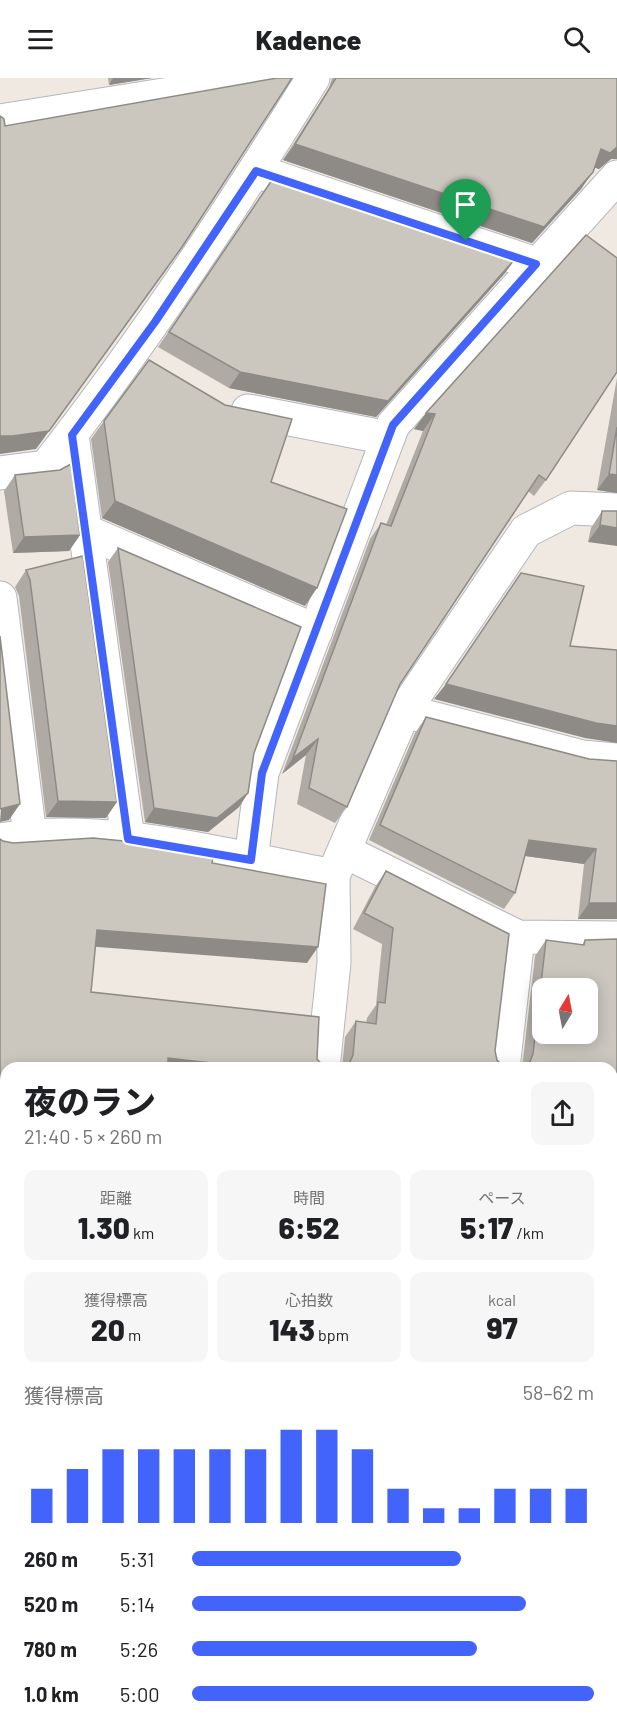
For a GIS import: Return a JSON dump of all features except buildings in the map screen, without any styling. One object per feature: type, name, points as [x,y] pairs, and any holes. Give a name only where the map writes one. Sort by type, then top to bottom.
[{"type":"street","points":[[0,122],[271,78]]},
{"type":"street","points":[[0,473],[46,467],[72,435],[132,354],[256,171],[313,78]]},
{"type":"street","points":[[256,171],[536,264]]},
{"type":"street","points":[[251,860],[262,773],[393,425],[617,177]]},
{"type":"street","points":[[132,354],[162,371]]},
{"type":"street","points":[[222,406],[388,438]]},
{"type":"street","points":[[72,435],[128,839]]},
{"type":"street","points":[[324,1062],[334,963],[338,863],[404,711],[526,531],[571,508],[617,510]]},
{"type":"street","points":[[85,531],[316,631]]},
{"type":"street","points":[[0,598],[15,838],[128,839],[251,860],[338,863],[518,937],[617,938]]},
{"type":"street","points":[[404,711],[582,757],[617,759]]},
{"type":"street","points":[[503,1062],[518,937]]},
{"type":"route","points":[[256,171],[466,241],[536,264],[393,425],[262,773],[251,860],[128,839],[72,435],[155,322],[256,171]]}]
